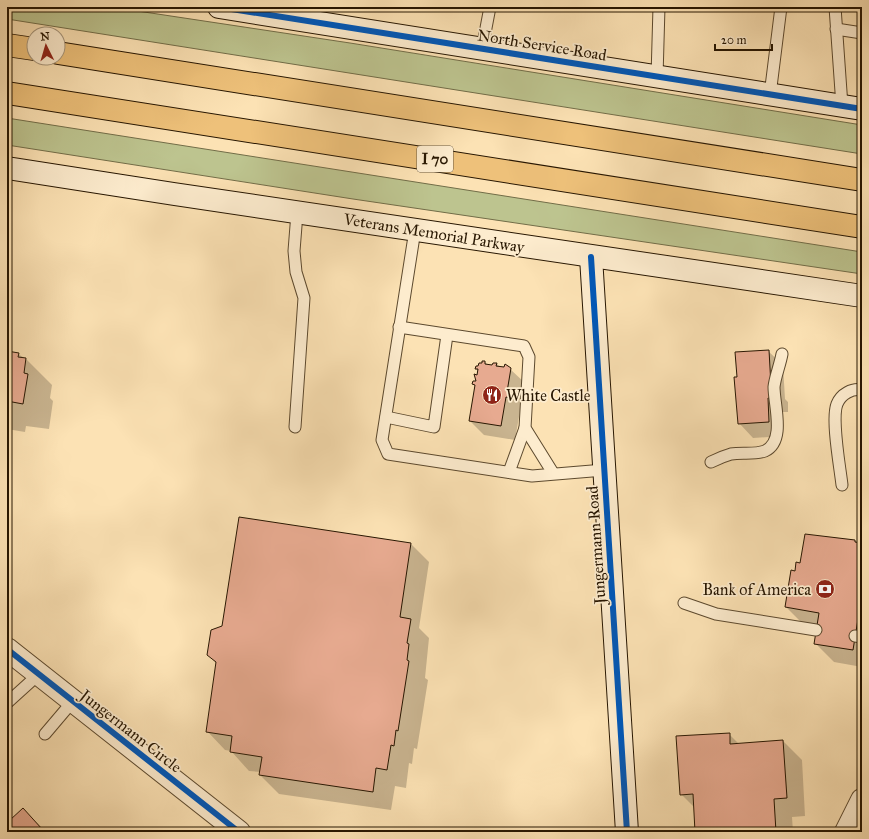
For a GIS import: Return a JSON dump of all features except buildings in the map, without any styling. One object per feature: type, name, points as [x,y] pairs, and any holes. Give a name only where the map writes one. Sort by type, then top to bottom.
[{"type":"highway","points":[[7,45],[26,49]]},
{"type":"highway","points":[[66,54],[862,180]]},
{"type":"highway","name":"I 70","points":[[7,93],[862,227]]},
{"type":"street","name":"North Service Road","points":[[219,7],[852,108]]},
{"type":"street","name":"Veterans Memorial Parkway","points":[[7,168],[297,213],[862,296]]},
{"type":"street","name":"Jungermann Road","points":[[591,257],[627,832]]},
{"type":"street","name":"Jungermann Circle","points":[[7,649],[229,829]]},
{"type":"street","points":[[846,832],[862,800]]},
{"type":"lane","points":[[482,49],[490,7]]},
{"type":"lane","points":[[657,77],[659,7]]},
{"type":"lane","points":[[770,95],[781,7]]},
{"type":"lane","points":[[835,7],[836,30],[852,108]]},
{"type":"lane","points":[[836,30],[862,33]]},
{"type":"lane","points":[[295,428],[304,298],[296,272],[294,251],[297,213]]},
{"type":"lane","points":[[415,230],[382,440],[388,454],[532,476],[553,473],[604,470]]},
{"type":"lane","points":[[399,327],[524,346],[529,357],[526,428],[509,472]]},
{"type":"lane","points":[[386,417],[434,427],[448,335]]},
{"type":"lane","points":[[711,462],[730,454],[766,451],[772,445],[776,437],[777,426],[774,386],[782,354]]},
{"type":"lane","points":[[842,485],[835,417],[837,404],[848,392],[862,390]]},
{"type":"lane","points":[[526,428],[553,473]]},
{"type":"lane","points":[[684,603],[716,614],[816,630]]},
{"type":"lane","points":[[7,703],[38,674]]},
{"type":"lane","points":[[45,734],[73,701]]},
{"type":"green space","points":[[7,7],[111,7],[350,43],[862,125],[862,154],[66,28],[66,26],[51,26],[7,19]]},
{"type":"green space","points":[[7,118],[862,252],[862,274],[353,199],[7,145]]},
{"type":"cycle path","points":[[219,7],[862,109]]},
{"type":"cycle path","points":[[591,257],[627,832]]},
{"type":"cycle path","points":[[7,649],[239,832]]},
{"type":"place","name":"White Castle","points":[[492,395]]},
{"type":"place","name":"Bank of America","points":[[825,589]]}]
